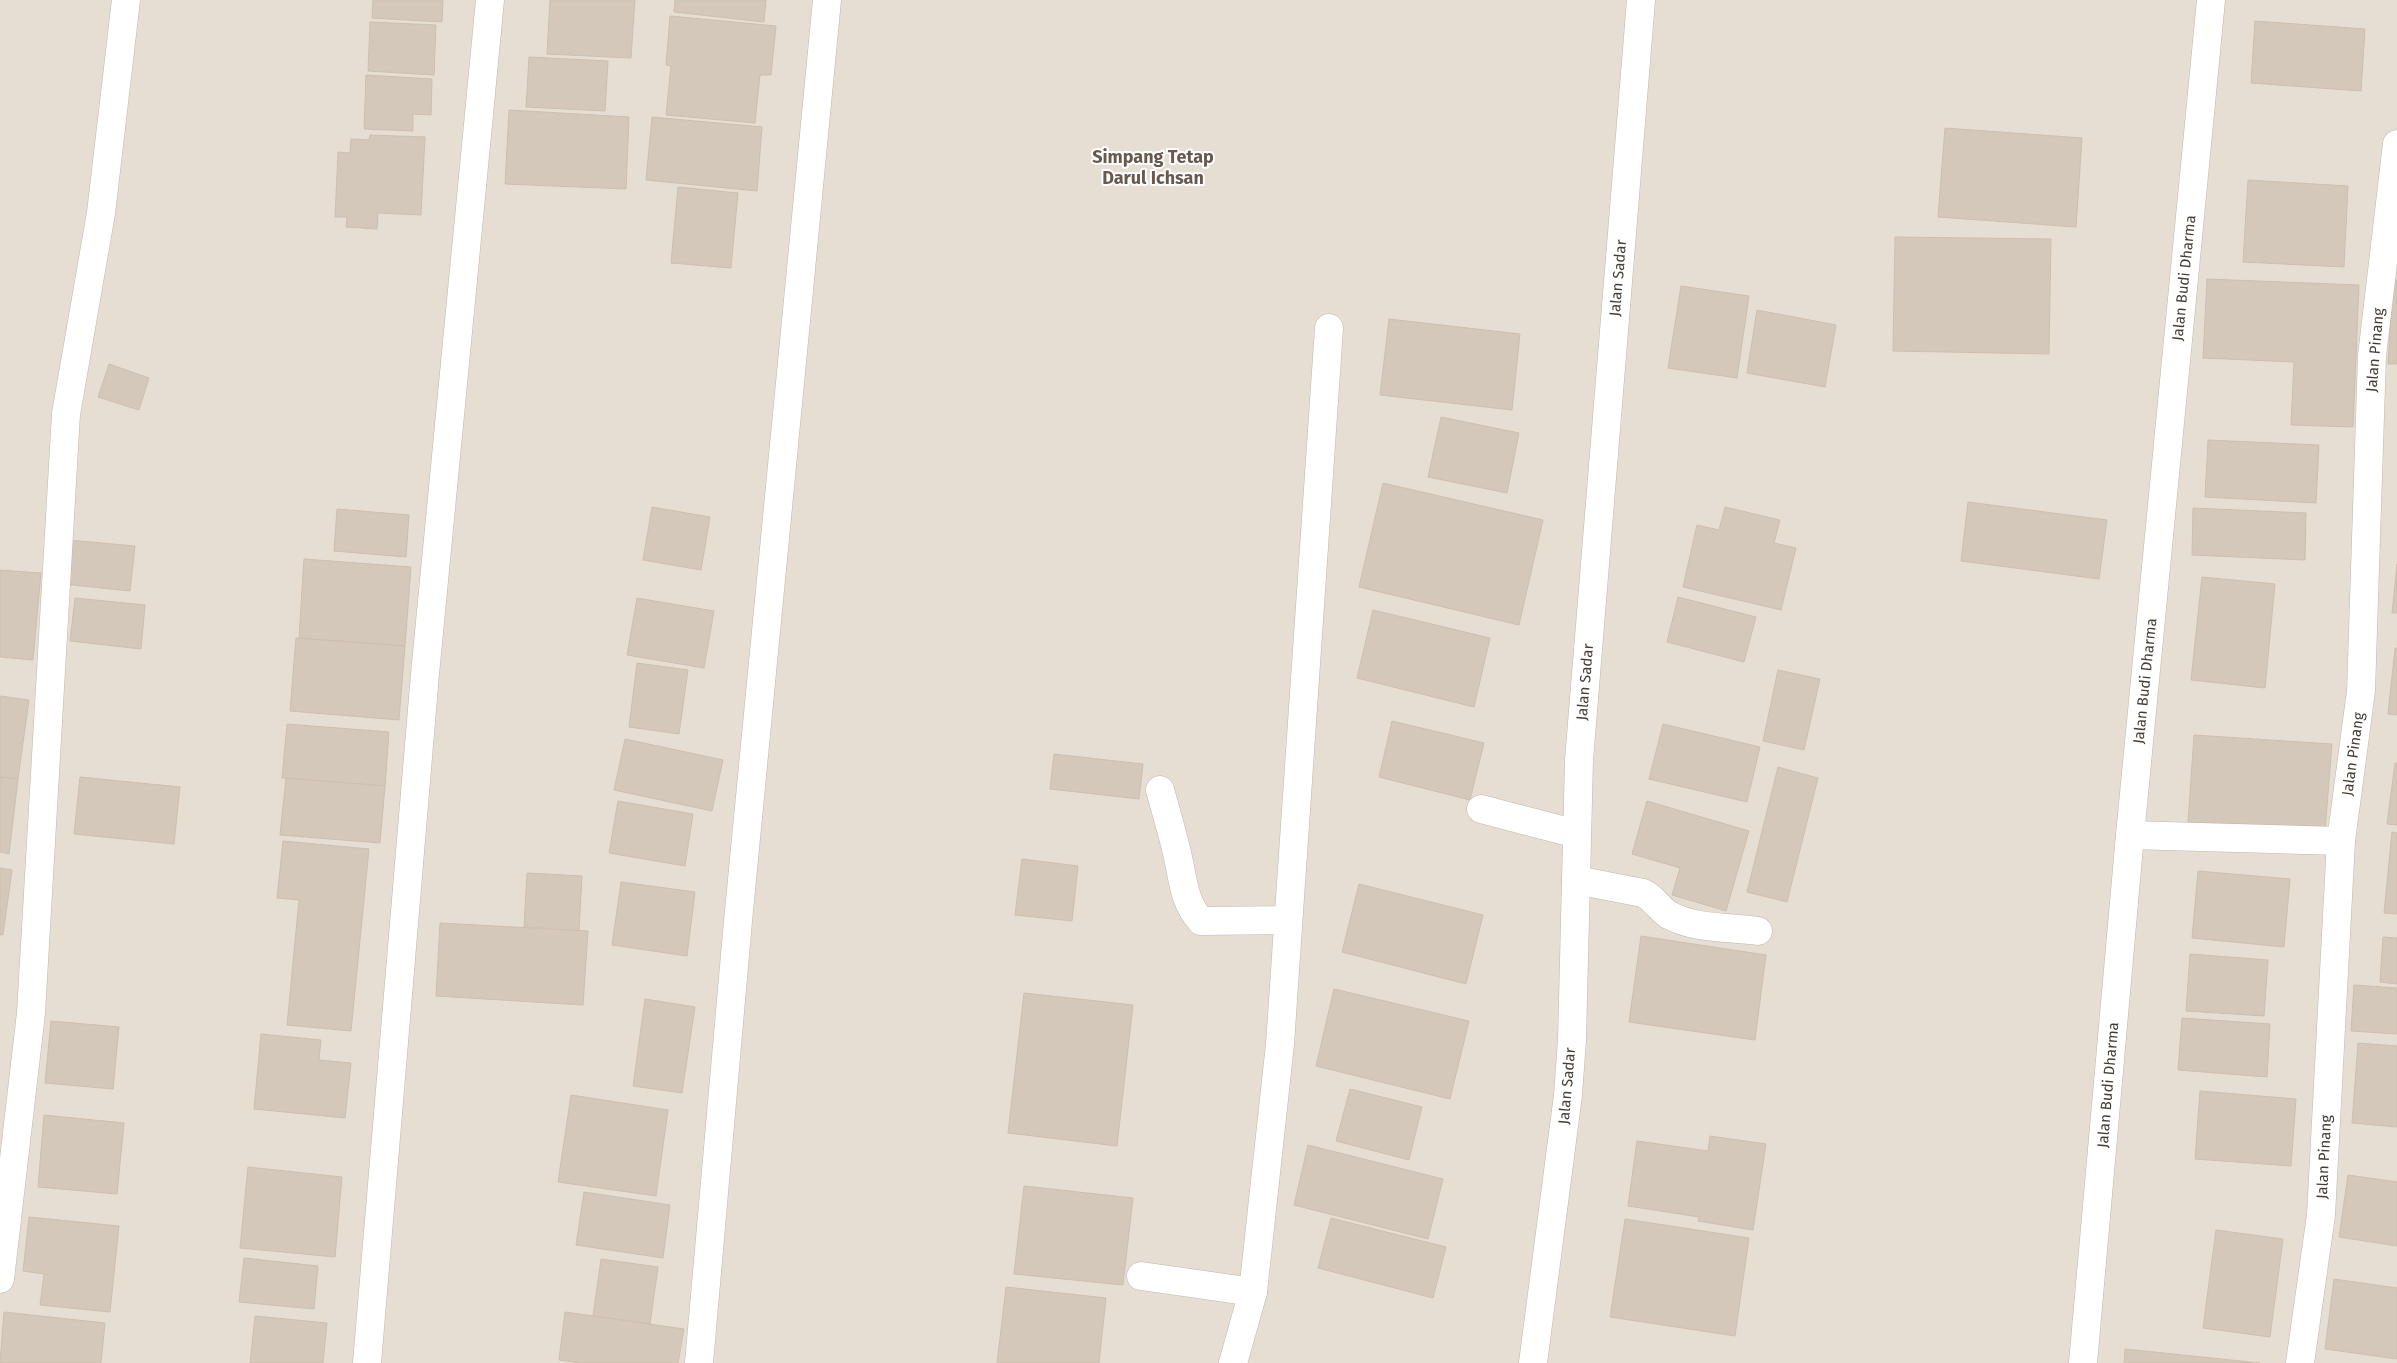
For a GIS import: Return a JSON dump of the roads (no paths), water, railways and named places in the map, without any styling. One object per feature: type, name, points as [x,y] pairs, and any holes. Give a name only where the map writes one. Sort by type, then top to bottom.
[{"type":"street","points":[[0,1279],[31,1013],[66,414],[101,213],[126,0]]},
{"type":"street","points":[[367,1363],[426,664],[490,0]]},
{"type":"street","points":[[699,1363],[738,911],[827,0]]},
{"type":"street","name":"Jalan Sadar","points":[[1533,1363],[1568,1095],[1572,1040],[1580,750],[1641,0]]},
{"type":"street","name":"Jalan Budi Dharma","points":[[2083,1363],[2130,835],[2211,0]]},
{"type":"street","name":"Jalan Pinang","points":[[2300,1363],[2321,1215],[2341,841],[2362,691],[2372,356],[2397,144]]},
{"type":"street","points":[[1233,1363],[1253,1292],[1280,1044],[1329,328]]},
{"type":"street","points":[[1160,790],[1178,856],[1185,893],[1193,912],[1201,921],[1287,920]]},
{"type":"street","points":[[1481,809],[1577,834]]},
{"type":"street","points":[[2130,835],[2341,841]]},
{"type":"street","points":[[1576,880],[1643,893],[1652,897],[1668,914],[1682,920],[1758,931]]},
{"type":"street","points":[[1141,1276],[1253,1292]]},
{"type":"district","name":"Simpang Tetap Darul Ichsan","points":[[1153,167]]}]
